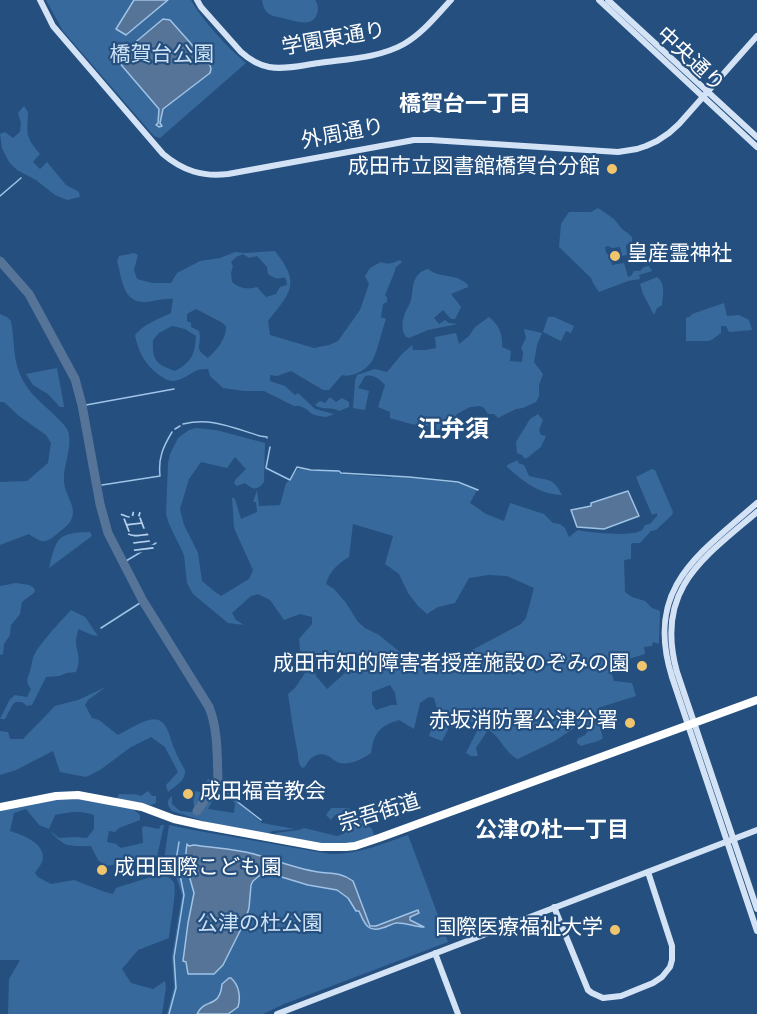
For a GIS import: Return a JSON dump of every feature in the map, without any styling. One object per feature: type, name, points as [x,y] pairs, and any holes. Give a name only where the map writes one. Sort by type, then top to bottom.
[{"type":"highway","name":"宗吾街道","points":[[0,807],[56,796],[86,796],[142,807],[174,819],[201,825],[321,847],[346,847],[379,838],[757,700]]},
{"type":"street","name":"外周通り","points":[[40,0],[52,26],[163,154],[184,169],[203,174],[228,174],[414,140],[627,151],[646,146],[669,133],[757,36]]},
{"type":"street","name":"学園東通り","points":[[197,0],[248,58],[271,68],[288,68],[368,56],[396,47],[426,27],[451,0]]},
{"type":"street","name":"中央通り","points":[[599,0],[757,137]]},
{"type":"street","name":"中央通り","points":[[608,0],[706,94],[757,147]]},
{"type":"street","points":[[692,724],[672,677],[666,655],[665,628],[668,607],[678,582],[694,559],[757,503]]},
{"type":"street","points":[[757,512],[700,562],[683,587],[674,607],[670,633],[671,649],[692,724],[757,931]]},
{"type":"street","points":[[277,1014],[757,831]]},
{"type":"street","points":[[730,841],[757,909]]},
{"type":"street","points":[[554,908],[588,990],[603,998],[621,996],[658,980],[670,967],[672,960],[672,946],[648,872]]},
{"type":"street","points":[[435,953],[458,1014]]},
{"type":"green space","name":"橋賀台公園","points":[[46,0],[191,0],[216,33],[246,63],[160,138],[154,136],[63,31]]},
{"type":"green space","points":[[262,0],[315,0],[318,12],[315,19],[311,21],[297,22],[269,14]]},
{"type":"green space","points":[[24,106],[28,112],[28,135],[40,154],[33,162],[40,169],[47,162],[66,185],[79,192],[80,197],[67,200],[55,195],[36,180],[17,170],[9,162],[2,148],[0,134],[5,132],[13,138],[20,132],[21,123],[18,113]]},
{"type":"green space","points":[[598,208],[614,219],[632,237],[632,242],[626,245],[627,255],[622,256],[620,247],[605,247],[612,265],[624,263],[628,277],[634,271],[640,271],[644,267],[649,266],[652,271],[639,275],[640,279],[599,292],[591,278],[559,247],[561,224],[569,212],[591,212]]},
{"type":"green space","points":[[275,251],[288,272],[290,288],[268,321],[270,335],[314,348],[338,341],[360,310],[369,284],[365,276],[370,268],[381,262],[391,263],[400,260],[402,262],[395,268],[385,295],[387,302],[383,304],[381,317],[386,319],[374,358],[363,370],[346,376],[342,375],[329,390],[323,390],[291,371],[277,376],[270,375],[270,381],[285,386],[295,395],[298,393],[315,409],[334,414],[326,417],[312,414],[300,406],[294,406],[264,391],[223,388],[210,376],[208,369],[198,370],[179,380],[168,380],[154,371],[143,357],[135,335],[147,325],[171,313],[173,299],[144,302],[131,298],[122,281],[117,261],[119,256],[134,253],[138,255],[134,270],[137,279],[152,283],[171,283],[177,273],[200,261],[220,258],[235,252]],"holes":[[[243,254],[249,258],[257,256],[267,267],[268,274],[276,278],[284,277],[287,285],[280,287],[276,294],[266,297],[257,287],[240,287],[232,282],[231,262]],[[196,309],[226,326],[223,340],[208,358],[199,349],[199,331],[191,327],[191,323],[187,321],[187,314]],[[172,326],[185,329],[196,336],[192,357],[175,371],[156,361],[153,353],[153,340],[159,333]]]},
{"type":"green space","points":[[428,269],[437,274],[457,278],[468,285],[451,294],[461,307],[455,319],[451,319],[443,310],[434,318],[439,324],[445,320],[458,324],[428,330],[409,338],[403,331],[404,316],[416,278]]},
{"type":"green space","points":[[657,277],[662,283],[663,294],[662,305],[657,308],[654,315],[640,284]]},
{"type":"green space","points":[[724,303],[727,316],[739,315],[749,320],[752,330],[729,332],[726,326],[721,326],[721,333],[709,341],[686,341],[686,318]]},
{"type":"green space","points":[[0,314],[11,321],[15,357],[24,382],[68,431],[69,443],[64,481],[73,508],[73,516],[65,527],[46,541],[40,541],[29,534],[0,545],[0,482],[27,481],[48,463],[51,443],[46,435],[4,402],[0,402]]},
{"type":"green space","points":[[489,317],[500,330],[502,347],[511,351],[510,361],[522,362],[521,348],[526,338],[524,329],[542,333],[534,362],[543,374],[536,402],[498,418],[494,414],[488,414],[480,406],[470,407],[457,414],[451,428],[437,430],[390,418],[390,412],[378,407],[385,385],[376,378],[365,376],[358,388],[369,391],[365,410],[353,408],[357,375],[375,369],[387,372],[412,345],[413,350],[436,348],[435,337],[456,333],[459,344],[475,327]]},
{"type":"green space","points":[[548,317],[554,317],[574,326],[571,333],[566,331],[561,341],[543,332]]},
{"type":"green space","points":[[57,368],[64,407],[60,407],[48,394],[33,385],[26,374]]},
{"type":"green space","points":[[330,397],[336,402],[342,398],[349,402],[349,407],[339,411],[315,405],[320,401],[325,403]]},
{"type":"green space","points":[[538,414],[543,420],[539,430],[541,435],[546,436],[541,447],[524,458],[517,453],[516,442],[530,419]]},
{"type":"green space","points":[[196,428],[216,430],[265,443],[264,482],[259,487],[253,488],[245,483],[237,486],[234,483],[246,469],[235,457],[227,468],[201,462],[189,479],[180,509],[184,525],[198,553],[202,581],[221,596],[249,579],[253,570],[234,528],[232,497],[235,499],[241,519],[257,512],[256,502],[253,502],[257,490],[259,506],[280,505],[286,483],[297,470],[302,468],[310,471],[338,471],[340,474],[391,478],[392,476],[457,483],[477,490],[470,503],[486,514],[504,521],[510,503],[544,514],[553,523],[565,528],[569,537],[578,530],[608,534],[632,533],[650,524],[657,513],[652,515],[636,477],[652,469],[655,470],[673,512],[672,515],[640,543],[633,543],[631,559],[624,560],[625,592],[660,611],[659,644],[653,642],[652,646],[644,647],[645,654],[609,665],[614,681],[632,683],[636,696],[598,708],[596,713],[603,738],[601,740],[581,746],[577,743],[577,739],[588,731],[586,727],[577,726],[555,741],[518,759],[509,753],[496,736],[488,730],[476,748],[478,756],[466,753],[479,727],[457,712],[442,741],[429,736],[438,712],[434,698],[429,697],[420,703],[414,729],[399,720],[387,725],[376,735],[371,753],[364,757],[352,762],[340,763],[324,755],[317,755],[302,768],[288,694],[295,688],[309,667],[300,650],[299,639],[312,624],[312,617],[300,614],[284,620],[270,600],[258,594],[251,596],[232,613],[236,620],[244,625],[228,623],[193,594],[187,583],[184,555],[166,514],[170,454],[178,438]],"holes":[[[353,524],[393,536],[385,564],[399,574],[408,593],[427,614],[438,607],[455,603],[469,578],[489,575],[507,576],[534,588],[526,618],[521,624],[427,674],[379,635],[358,622],[346,603],[334,589],[326,584],[335,568],[349,557]],[[326,653],[340,661],[345,673],[327,689],[316,676],[313,665],[320,654]],[[390,685],[395,693],[397,705],[376,710],[372,704],[372,692]]]},
{"type":"green space","points":[[518,460],[518,463],[524,465],[529,476],[552,482],[562,495],[539,490],[507,467]]},
{"type":"green space","points":[[90,532],[92,536],[49,568],[54,549],[60,539],[71,534]]},
{"type":"green space","points":[[16,583],[29,585],[34,588],[35,592],[22,602],[20,614],[11,625],[10,635],[4,644],[3,654],[0,655],[0,586]]},
{"type":"green space","points":[[71,610],[85,617],[98,636],[78,629],[76,640],[79,663],[76,672],[46,677],[32,705],[27,706],[22,702],[16,702],[5,719],[0,719],[10,699],[15,695],[27,697],[31,689],[28,678],[35,653]]},
{"type":"green space","points":[[106,687],[88,700],[85,705],[92,718],[99,720],[118,735],[149,720],[155,719],[164,723],[185,770],[184,777],[177,785],[168,792],[166,785],[178,772],[165,747],[151,737],[131,747],[100,770],[86,777],[60,772],[53,751],[16,770],[0,775],[0,731],[8,732],[10,739],[23,739],[55,706],[78,700]]},
{"type":"green space","points":[[208,779],[215,779],[214,784],[196,809],[198,812],[220,786],[262,823],[295,829],[272,831],[268,834],[210,823],[172,811],[168,805],[172,796],[172,804],[180,811],[192,812],[194,809],[193,791],[201,792]],"holes":[[[219,789],[235,803],[234,813],[208,809]]]},
{"type":"green space","points":[[148,791],[152,796],[156,796],[156,803],[151,805],[117,799],[119,794],[141,796]]},
{"type":"green space","points":[[80,798],[132,808],[140,815],[140,820],[119,828],[115,832],[109,831],[107,842],[121,848],[143,843],[142,828],[144,826],[159,829],[161,825],[164,825],[157,857],[106,866],[98,860],[91,846],[68,845],[60,841],[50,831],[59,838],[87,838],[94,829],[94,815],[75,812],[55,815],[49,829],[39,825],[26,809],[14,813],[10,831],[31,840],[40,848],[43,859],[35,873],[51,884],[74,880],[113,894],[116,888],[163,873],[172,880],[175,893],[169,938],[138,950],[122,969],[131,983],[153,989],[165,981],[162,1014],[8,1014],[9,979],[20,960],[0,960],[0,809]]},
{"type":"green space","points":[[331,808],[350,809],[372,829],[374,835],[353,843],[329,844],[280,836],[275,833],[304,828],[337,836],[343,834],[347,828],[343,824],[343,817],[335,815],[331,820],[326,815]]},
{"type":"green space","name":"公津の杜公園","points":[[169,825],[330,854],[360,851],[408,835],[448,942],[263,1014],[167,1014],[174,987],[172,957],[182,895],[177,879],[168,870],[164,860]]},
{"type":"shaded area","points":[[134,0],[168,0],[126,35],[116,29]]},
{"type":"shaded area","points":[[163,19],[170,20],[211,69],[210,73],[163,109],[160,123],[162,126],[159,127],[156,125],[159,109],[117,60]]},
{"type":"shaded area","points":[[628,491],[639,516],[604,529],[577,527],[571,510],[591,506],[591,503]]},
{"type":"shaded area","points":[[187,844],[247,852],[302,869],[344,876],[353,881],[370,926],[376,926],[418,910],[419,913],[410,917],[410,920],[424,927],[396,923],[384,928],[369,928],[359,911],[356,911],[348,898],[337,890],[265,874],[259,876],[251,885],[249,908],[245,921],[223,965],[214,974],[188,974],[186,962],[183,961],[194,893],[185,861]]},
{"type":"shaded area","points":[[229,978],[238,988],[238,1007],[228,1014],[197,1014],[200,1009],[218,997],[222,984]]},
{"type":"waterway","points":[[0,196],[21,178]]},
{"type":"waterway","name":"江川","points":[[0,261],[29,294],[75,379],[108,533],[143,601],[212,715],[216,733],[218,779],[197,811]]},
{"type":"waterway","points":[[86,405],[174,389]]},
{"type":"waterway","points":[[183,424],[213,423],[267,438]]},
{"type":"waterway","points":[[175,429],[180,426]]},
{"type":"waterway","points":[[102,485],[160,476],[162,453],[172,432]]},
{"type":"waterway","points":[[270,447],[266,468],[290,480],[297,467],[341,473],[458,482],[478,490]]},
{"type":"waterway","points":[[126,561],[156,543]]},
{"type":"waterway","points":[[101,628],[140,603]]},
{"type":"waterway","points":[[221,785],[261,820]]},
{"type":"waterway","name":"江川","points":[[169,1014],[176,988],[174,957],[184,895],[176,860],[179,842]]},
{"type":"place","name":"成田市立図書館橋賀台分館","points":[[612,169]]},
{"type":"place","name":"皇産霊神社","points":[[615,256]]},
{"type":"place","name":"成田市知的障害者授産施設のぞみの園","points":[[642,666]]},
{"type":"place","name":"赤坂消防署公津分署","points":[[630,723]]},
{"type":"place","name":"成田福音教会","points":[[188,794]]},
{"type":"place","name":"成田国際こども園","points":[[102,870]]},
{"type":"place","name":"国際医療福祉大学","points":[[615,930]]},
{"type":"district","name":"橋賀台一丁目","points":[[465,107]]},
{"type":"district","name":"江弁須","points":[[453,432]]},
{"type":"district","name":"公津の杜一丁目","points":[[552,833]]}]
